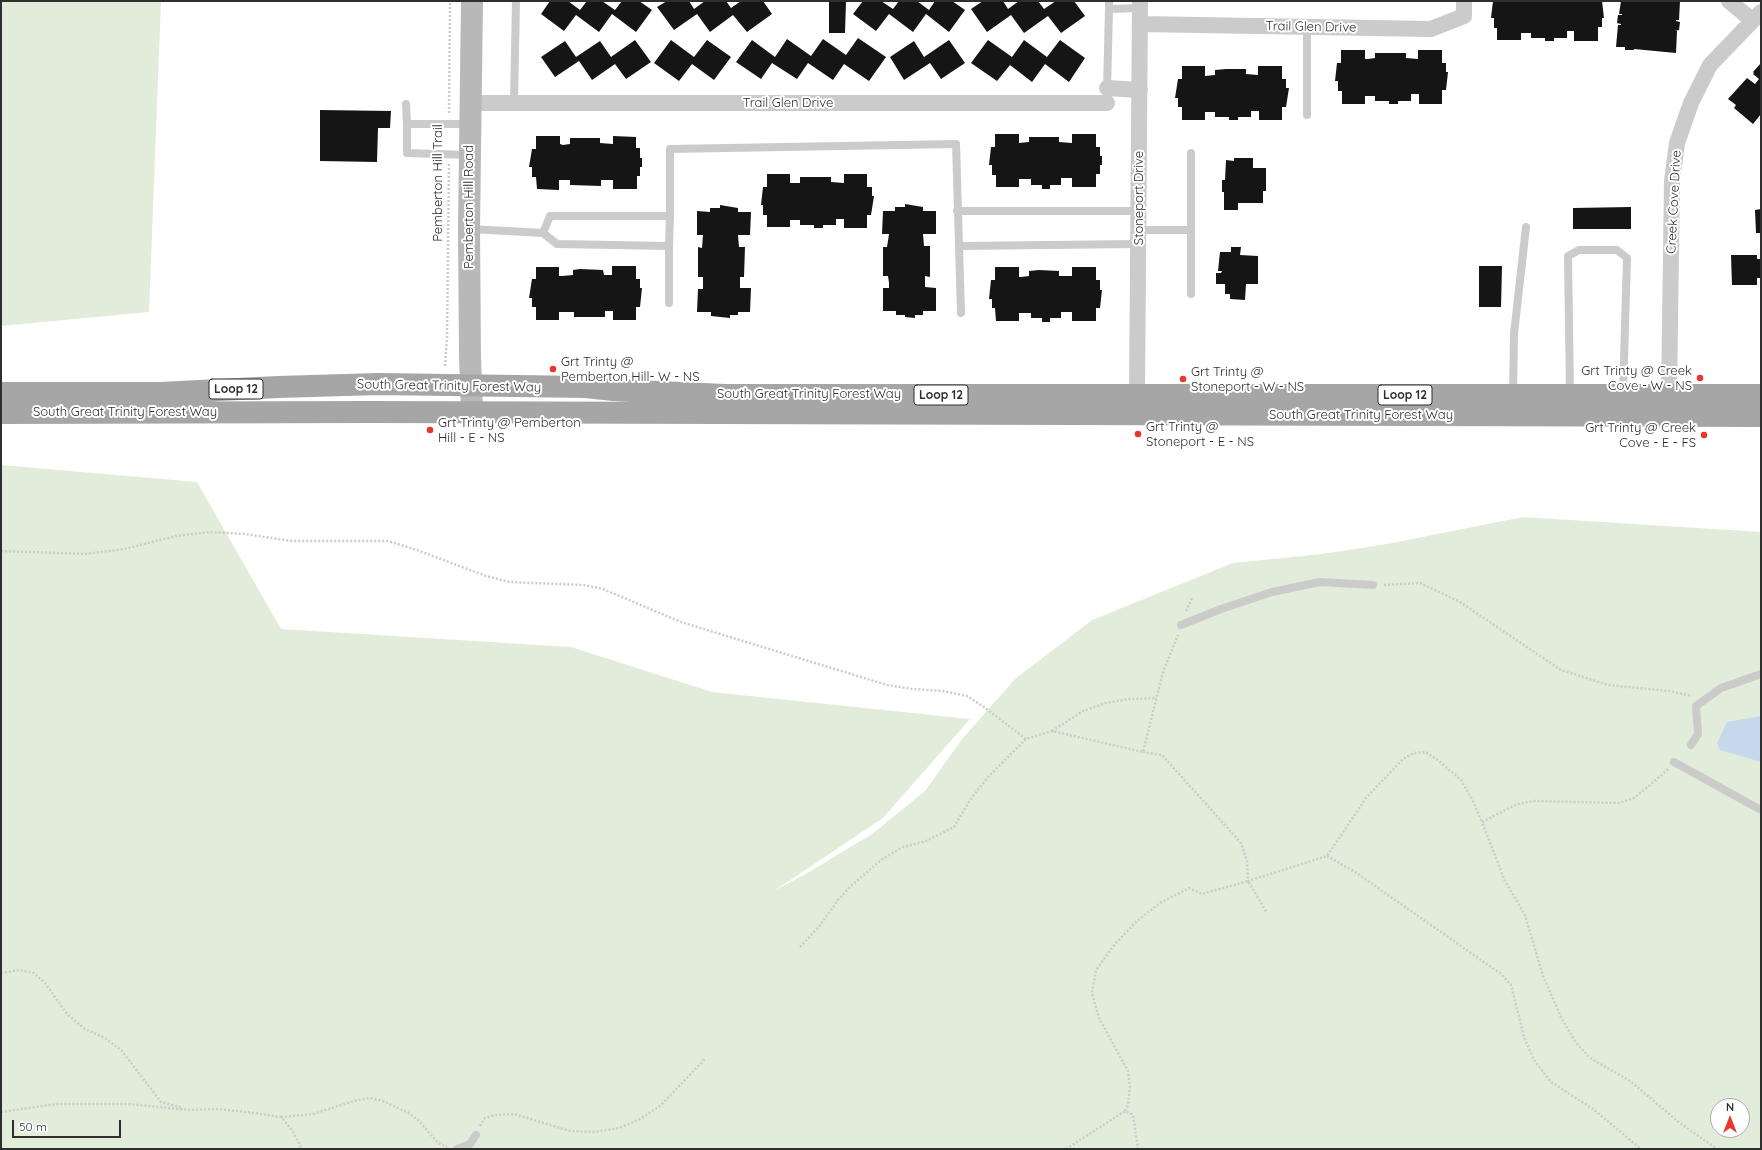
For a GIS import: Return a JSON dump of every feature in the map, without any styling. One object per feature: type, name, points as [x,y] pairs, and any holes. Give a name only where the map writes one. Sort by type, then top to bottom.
[{"type":"main road","name":"South Great Trinity Forest Way","points":[[1,393],[160,393],[278,386],[379,384],[585,387],[614,390],[725,394],[1761,395]]},
{"type":"main road","name":"South Great Trinity Forest Way","points":[[1,412],[1761,416]]},
{"type":"street","name":"Pemberton Hill Road","points":[[472,1],[459,155],[469,229],[472,413]]},
{"type":"street","name":"Trail Glen Drive","points":[[1140,24],[1431,29],[1464,16],[1464,1]]},
{"type":"street","points":[[1729,1],[1756,16]]},
{"type":"street","name":"Stoneport Drive","points":[[1138,394],[1140,4]]},
{"type":"street","name":"Creek Cove Drive","points":[[1669,395],[1672,181],[1677,143],[1691,103],[1710,65],[1756,16]]},
{"type":"street","name":"Trail Glen Drive","points":[[463,117],[514,103],[1107,96],[1140,90]]},
{"type":"lane","points":[[514,103],[516,1]]},
{"type":"lane","points":[[1107,96],[1109,5],[1140,4]]},
{"type":"lane","points":[[1307,27],[1307,115]]},
{"type":"lane","points":[[406,104],[407,152],[459,155]]},
{"type":"lane","points":[[407,124],[463,117]]},
{"type":"lane","points":[[670,303],[670,149],[956,144],[961,313]]},
{"type":"lane","points":[[1191,153],[1191,294]]},
{"type":"lane","points":[[958,211],[1139,211]]},
{"type":"lane","points":[[543,233],[550,216],[670,216]]},
{"type":"lane","points":[[1513,394],[1514,334],[1526,226]]},
{"type":"lane","points":[[469,229],[543,233],[556,244],[669,246]]},
{"type":"lane","points":[[958,246],[1139,237],[1191,230]]},
{"type":"lane","points":[[1570,394],[1568,256],[1579,250],[1617,250],[1627,258],[1623,395]]},
{"type":"lane","points":[[1181,625],[1221,609],[1272,592],[1313,583],[1320,582],[1373,585]]},
{"type":"lane","points":[[1691,745],[1698,734],[1696,706],[1721,688],[1761,674]]},
{"type":"lane","points":[[1674,762],[1761,810]]},
{"type":"lane","points":[[452,1149],[470,1144],[476,1135]]},
{"type":"path","name":"Pemberton Hill Trail","points":[[450,1],[463,117]]},
{"type":"path","name":"Pemberton Hill Trail","points":[[445,366],[459,155]]},
{"type":"path","points":[[1,551],[85,554],[124,549],[176,536],[210,532],[244,534],[292,541],[388,541],[486,576],[509,582],[584,585],[603,588],[681,622],[887,685],[943,691],[967,696],[1026,739]]},
{"type":"path","points":[[1373,585],[1420,583],[1460,602],[1561,670],[1608,685],[1670,691],[1706,699]]},
{"type":"path","points":[[1143,752],[1163,672],[1192,598]]},
{"type":"path","points":[[800,947],[818,928],[838,900],[852,885],[881,860],[903,848],[926,841],[954,827],[970,800],[989,776],[1026,739],[1052,731],[1083,711],[1106,703],[1129,699],[1157,698]]},
{"type":"path","points":[[1052,731],[1162,755],[1241,843],[1247,861],[1248,881],[1267,913]]},
{"type":"path","points":[[1066,1149],[1125,1111],[1128,1104],[1130,1086],[1128,1071],[1099,1018],[1092,994],[1096,970],[1115,944],[1138,921],[1160,903],[1189,888],[1202,894],[1327,856],[1366,798],[1403,759],[1414,753],[1426,752],[1439,761],[1460,780],[1472,800],[1505,881],[1525,915],[1543,976],[1561,1017],[1576,1043],[1590,1058],[1630,1082],[1681,1124],[1717,1149]]},
{"type":"path","points":[[1482,822],[1517,804],[1534,801],[1619,803],[1634,798],[1674,762]]},
{"type":"path","points":[[1327,856],[1355,872],[1501,974],[1511,985],[1524,1037],[1534,1060],[1550,1082],[1593,1109],[1641,1149]]},
{"type":"path","points":[[1,972],[19,970],[34,973],[45,983],[67,1014],[85,1029],[105,1038],[122,1051],[162,1102],[189,1110]]},
{"type":"path","points":[[485,1118],[495,1115],[514,1114],[570,1131],[595,1132],[619,1128],[640,1119],[660,1106],[706,1058]]},
{"type":"path","points":[[1,1112],[56,1104],[128,1104],[189,1110],[216,1109],[281,1117],[313,1114],[354,1101],[370,1098],[390,1103],[409,1112],[438,1143],[452,1149]]},
{"type":"path","points":[[1125,1111],[1133,1115],[1138,1149]]},
{"type":"path","points":[[281,1117],[292,1130],[302,1149]]},
{"type":"green space","points":[[1,1],[161,1],[149,312],[1,326]]},
{"type":"green space","points":[[1,465],[197,482],[281,629],[571,647],[712,692],[970,719],[883,818],[774,891],[872,834],[925,791],[962,739],[1015,679],[1092,620],[1233,563],[1322,554],[1387,544],[1523,517],[1761,532],[1761,1149],[1,1149]]},
{"type":"water","points":[[1761,716],[1761,762],[1720,750],[1717,743],[1727,722]]},
{"type":"building","points":[[550,1],[568,1],[580,10],[587,1],[602,1],[615,10],[622,1],[639,1],[652,10],[636,32],[612,14],[599,32],[576,15],[564,31],[541,14]]},
{"type":"building","points":[[667,1],[689,1],[694,9],[705,1],[726,1],[731,8],[741,1],[763,1],[772,14],[747,32],[733,15],[710,32],[697,14],[674,30],[657,7]]},
{"type":"building","points":[[829,1],[846,1],[845,33],[829,33]]},
{"type":"building","points":[[863,1],[881,1],[893,9],[899,1],[917,1],[929,10],[935,1],[952,1],[965,10],[949,32],[926,14],[913,32],[889,14],[876,31],[853,14]]},
{"type":"building","points":[[983,1],[1003,1],[1008,9],[1019,1],[1038,1],[1044,9],[1056,1],[1074,1],[1085,16],[1061,33],[1048,16],[1024,33],[1011,15],[987,32],[971,9]]},
{"type":"building","points":[[1493,1],[1602,1],[1604,18],[1602,18],[1602,27],[1598,27],[1598,41],[1574,41],[1574,31],[1567,31],[1567,38],[1554,38],[1554,41],[1545,41],[1545,38],[1531,38],[1531,33],[1521,33],[1521,40],[1497,40],[1497,28],[1494,28],[1494,18],[1491,18]]},
{"type":"building","points":[[1621,1],[1680,1],[1679,20],[1676,20],[1680,22],[1679,30],[1675,31],[1677,31],[1676,53],[1634,49],[1625,50],[1625,47],[1616,47],[1618,25],[1621,25],[1617,23],[1618,15],[1622,15],[1619,14]]},
{"type":"building","points":[[858,38],[886,57],[869,81],[844,64],[833,80],[808,63],[797,79],[772,63],[761,79],[736,62],[752,40],[775,57],[787,39],[811,56],[823,39],[846,55]]},
{"type":"building","points":[[635,40],[651,62],[626,79],[615,64],[592,80],[579,61],[555,77],[541,57],[565,41],[576,57],[600,41],[611,57]]},
{"type":"building","points":[[671,40],[694,57],[707,40],[731,57],[714,80],[692,64],[679,81],[654,63]]},
{"type":"building","points":[[949,40],[965,63],[941,79],[930,63],[904,80],[890,57],[914,41],[924,57]]},
{"type":"building","points":[[988,40],[1012,57],[1024,40],[1047,57],[1060,40],[1085,58],[1069,82],[1045,64],[1032,82],[1010,65],[997,81],[971,63]]},
{"type":"building","points":[[1341,50],[1365,50],[1365,59],[1375,58],[1375,53],[1406,53],[1406,58],[1418,59],[1418,50],[1442,50],[1442,63],[1446,63],[1446,72],[1448,72],[1446,90],[1442,90],[1442,104],[1419,104],[1419,94],[1411,94],[1411,101],[1398,101],[1398,104],[1389,104],[1389,101],[1375,101],[1375,96],[1365,96],[1365,104],[1342,104],[1342,91],[1338,91],[1338,81],[1335,81],[1337,63],[1341,63]]},
{"type":"building","points":[[1761,63],[1761,114],[1753,124],[1734,108],[1736,105],[1728,99],[1747,78],[1755,84],[1759,79],[1753,74],[1753,72]]},
{"type":"building","points":[[1182,66],[1205,66],[1205,76],[1215,75],[1215,70],[1226,69],[1246,69],[1246,74],[1258,75],[1258,66],[1282,66],[1282,79],[1286,79],[1286,88],[1289,88],[1286,107],[1282,107],[1282,120],[1259,120],[1259,111],[1251,111],[1251,117],[1238,117],[1238,120],[1229,120],[1229,117],[1215,117],[1215,112],[1205,112],[1205,120],[1182,120],[1182,107],[1178,107],[1178,98],[1175,98],[1178,79],[1182,79]]},
{"type":"building","points":[[320,110],[391,111],[390,128],[378,128],[377,162],[320,161]]},
{"type":"building","points":[[995,134],[1019,134],[1019,143],[1029,142],[1029,137],[1059,137],[1059,142],[1072,143],[1072,134],[1096,134],[1096,147],[1100,147],[1102,165],[1100,165],[1100,174],[1096,174],[1096,187],[1072,187],[1072,178],[1061,178],[1061,185],[1050,185],[1050,189],[1042,189],[1042,185],[1031,185],[1031,179],[1019,179],[1019,187],[996,187],[996,175],[992,175],[992,165],[989,165],[991,147],[995,147]]},
{"type":"building","points":[[536,136],[560,136],[560,144],[563,145],[570,144],[570,138],[600,138],[600,143],[613,144],[613,136],[636,137],[636,148],[640,148],[640,158],[642,158],[640,176],[637,176],[637,189],[613,189],[613,180],[601,180],[601,186],[570,185],[570,180],[559,180],[559,190],[537,189],[536,177],[532,177],[532,167],[529,167],[532,149],[536,149]]},
{"type":"building","points":[[1234,158],[1253,158],[1253,168],[1266,168],[1266,191],[1263,191],[1263,203],[1238,203],[1238,210],[1224,210],[1222,180],[1225,180],[1226,160],[1234,161]]},
{"type":"building","points":[[767,174],[790,174],[790,183],[800,183],[800,177],[831,177],[831,182],[844,183],[844,174],[867,174],[867,187],[872,187],[872,196],[874,196],[871,215],[867,215],[867,228],[844,228],[844,219],[836,219],[836,225],[823,225],[823,228],[814,228],[814,225],[800,225],[800,220],[790,220],[790,227],[767,227],[767,215],[763,215],[763,205],[761,205],[763,187],[767,187]]},
{"type":"building","points":[[905,204],[923,207],[923,211],[936,211],[936,234],[923,234],[924,246],[930,246],[930,277],[925,276],[925,287],[936,288],[936,311],[923,311],[923,315],[915,315],[915,318],[905,317],[905,315],[896,315],[896,311],[883,311],[883,288],[889,288],[889,283],[888,276],[883,276],[883,247],[887,247],[889,234],[882,234],[883,211],[895,211],[895,207],[905,207]]},
{"type":"building","points":[[720,205],[738,208],[738,212],[751,212],[750,235],[738,235],[739,247],[745,247],[744,277],[740,277],[740,288],[751,288],[750,312],[738,312],[738,315],[730,315],[730,318],[711,316],[711,312],[697,312],[698,289],[703,289],[703,277],[698,277],[698,247],[702,248],[703,235],[697,235],[697,211],[710,212],[710,208],[720,208]]},
{"type":"building","points":[[1631,207],[1631,229],[1573,229],[1573,208]]},
{"type":"building","points":[[1761,209],[1761,233],[1756,233],[1755,210]]},
{"type":"building","points":[[1231,247],[1241,247],[1240,255],[1258,256],[1258,284],[1246,284],[1245,300],[1230,299],[1230,294],[1225,294],[1225,284],[1216,284],[1216,273],[1221,273],[1222,271],[1218,271],[1220,252],[1231,252]]},
{"type":"building","points":[[1731,255],[1757,255],[1757,259],[1761,259],[1761,278],[1757,278],[1757,285],[1732,285]]},
{"type":"building","points":[[612,266],[636,266],[636,279],[640,279],[640,288],[642,288],[640,307],[636,307],[636,320],[613,320],[613,311],[605,311],[605,317],[574,317],[574,312],[559,312],[559,320],[536,320],[536,307],[532,307],[532,298],[529,298],[532,279],[536,279],[536,267],[559,267],[559,276],[562,276],[573,275],[573,270],[580,269],[603,270],[604,275],[612,275]]},
{"type":"building","points":[[1479,266],[1502,266],[1501,307],[1479,307]]},
{"type":"building","points":[[995,267],[1019,267],[1019,277],[1021,277],[1029,276],[1029,271],[1039,270],[1059,271],[1059,276],[1072,276],[1072,267],[1096,267],[1096,280],[1100,280],[1100,290],[1102,290],[1100,308],[1096,308],[1096,321],[1072,321],[1072,312],[1061,312],[1061,318],[1050,318],[1050,322],[1042,322],[1042,318],[1031,318],[1031,313],[1019,313],[1019,321],[996,321],[995,308],[992,308],[992,299],[989,299],[991,280],[995,280]]},
{"type":"place","name":"Grt Trinty @ Pemberton Hill- W - NS","points":[[553,369]]},
{"type":"place","name":"Grt Trinty @ Creek Cove - W - NS","points":[[1700,378]]},
{"type":"place","name":"Grt Trinty @ Stoneport - W - NS","points":[[1183,379]]},
{"type":"place","name":"Grt Trinty @ Pemberton Hill - E - NS","points":[[430,430]]},
{"type":"place","name":"Grt Trinty @ Stoneport - E - NS","points":[[1138,434]]},
{"type":"place","name":"Grt Trinty @ Creek Cove - E - FS","points":[[1704,435]]}]
